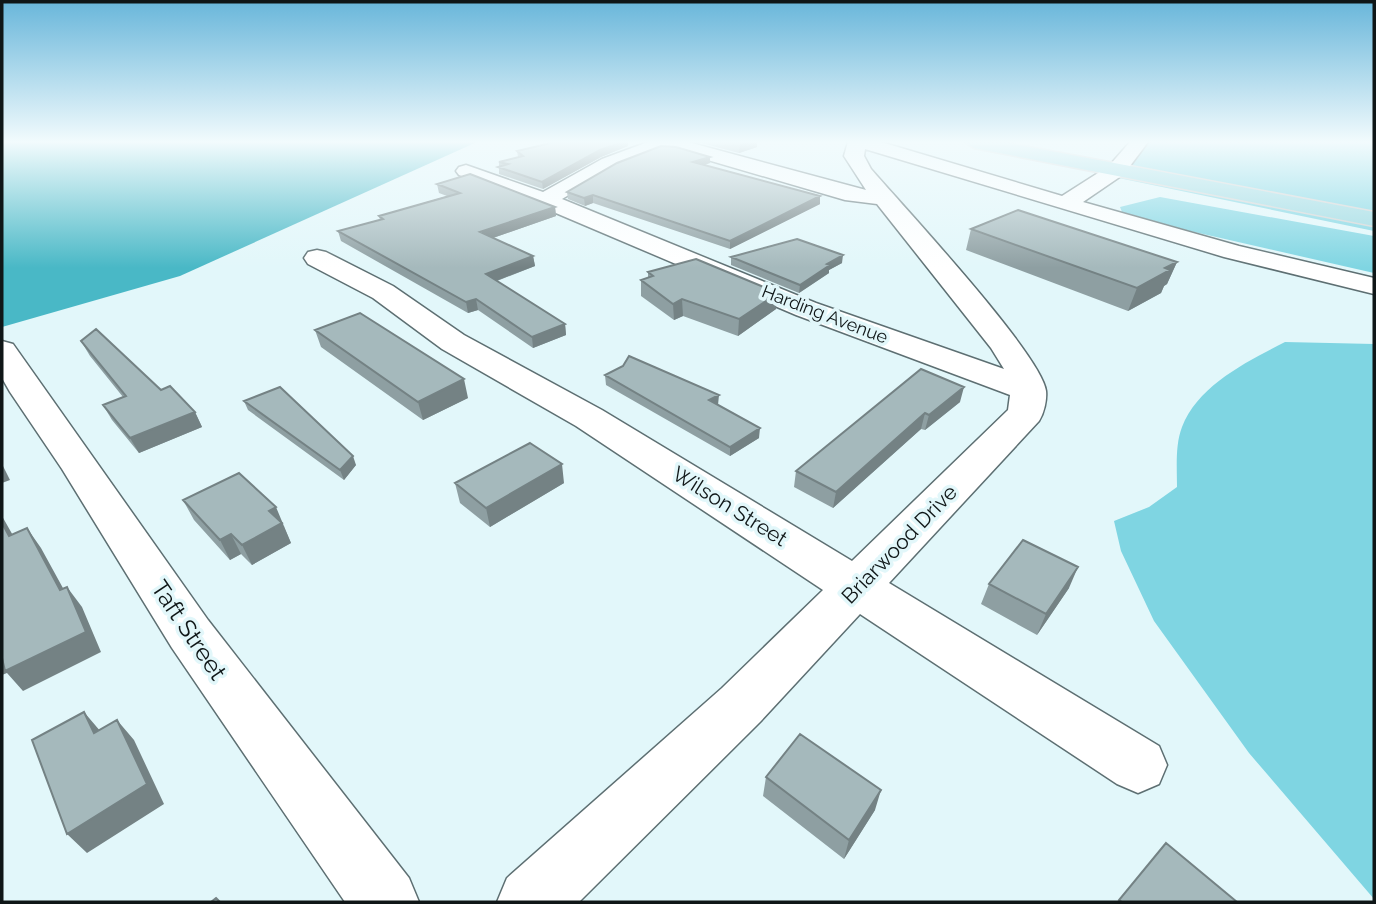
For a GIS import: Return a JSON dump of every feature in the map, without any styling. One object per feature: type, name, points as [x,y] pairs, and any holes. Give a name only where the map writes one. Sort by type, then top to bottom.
[{"type":"main road","points":[[1195,184],[1374,219]]},
{"type":"street","name":"Harding Avenue","points":[[502,184],[806,309],[1030,390]]},
{"type":"street","points":[[545,200],[573,184]]},
{"type":"street","points":[[815,184],[853,195],[884,198]]},
{"type":"street","points":[[873,184],[1003,343],[1021,369],[1030,390]]},
{"type":"street","points":[[998,184],[1233,251],[1374,286]]},
{"type":"street","points":[[1064,204],[1094,184]]},
{"type":"street","name":"Wilson Street","points":[[317,258],[383,292],[453,342],[589,418],[1138,765]]},
{"type":"street","name":"Taft Street","points":[[2,351],[190,634],[385,902]]},
{"type":"street","name":"Briarwood Drive","points":[[531,902],[741,705],[1026,413],[1030,390]]},
{"type":"shaded area","points":[[2,184],[383,184],[180,276],[2,327]]},
{"type":"shaded area","points":[[1148,184],[1374,184],[1374,231]]},
{"type":"shaded area","points":[[1160,197],[1374,236],[1374,273],[1190,231],[1122,212],[1120,207]]},
{"type":"shaded area","points":[[1285,342],[1374,344],[1374,899],[1249,753],[1154,621],[1121,551],[1114,521],[1149,507],[1177,487],[1178,441],[1182,427],[1200,399],[1226,376]]},
{"type":"building","points":[[437,184],[496,184],[555,207],[480,232],[533,256],[486,274],[565,324],[532,337],[476,299],[466,302],[338,231],[383,219],[379,216],[460,193]]},
{"type":"building","points":[[580,184],[776,184],[820,196],[730,241],[593,195],[584,198],[567,192]]},
{"type":"building","points":[[1018,210],[1177,262],[1165,268],[1170,270],[1137,288],[971,229]]},
{"type":"building","points":[[797,239],[843,255],[800,285],[731,257]]},
{"type":"building","points":[[696,259],[778,293],[739,319],[682,299],[673,304],[641,280],[653,276],[648,272]]},
{"type":"building","points":[[360,313],[464,379],[418,402],[315,330]]},
{"type":"building","points":[[96,329],[161,390],[170,386],[195,412],[130,438],[103,405],[126,396],[81,341]]},
{"type":"building","points":[[629,356],[719,395],[709,400],[760,428],[730,447],[605,375],[623,366]]},
{"type":"building","points":[[921,369],[964,387],[929,415],[925,413],[836,492],[796,471]]},
{"type":"building","points":[[280,387],[353,456],[340,470],[244,401]]},
{"type":"building","points":[[530,443],[562,464],[486,508],[455,483]]},
{"type":"building","points":[[239,473],[276,507],[269,511],[282,523],[242,545],[231,534],[220,540],[183,500]]},
{"type":"building","points":[[2,523],[9,536],[27,528],[60,590],[67,587],[86,632],[5,671],[2,658]]},
{"type":"building","points":[[1023,540],[1078,567],[1046,614],[989,584]]},
{"type":"building","points":[[84,712],[94,733],[117,720],[147,784],[67,834],[32,740]]},
{"type":"building","points":[[800,734],[881,790],[849,840],[766,777]]},
{"type":"building","points":[[1166,843],[1237,902],[1119,900]]}]
